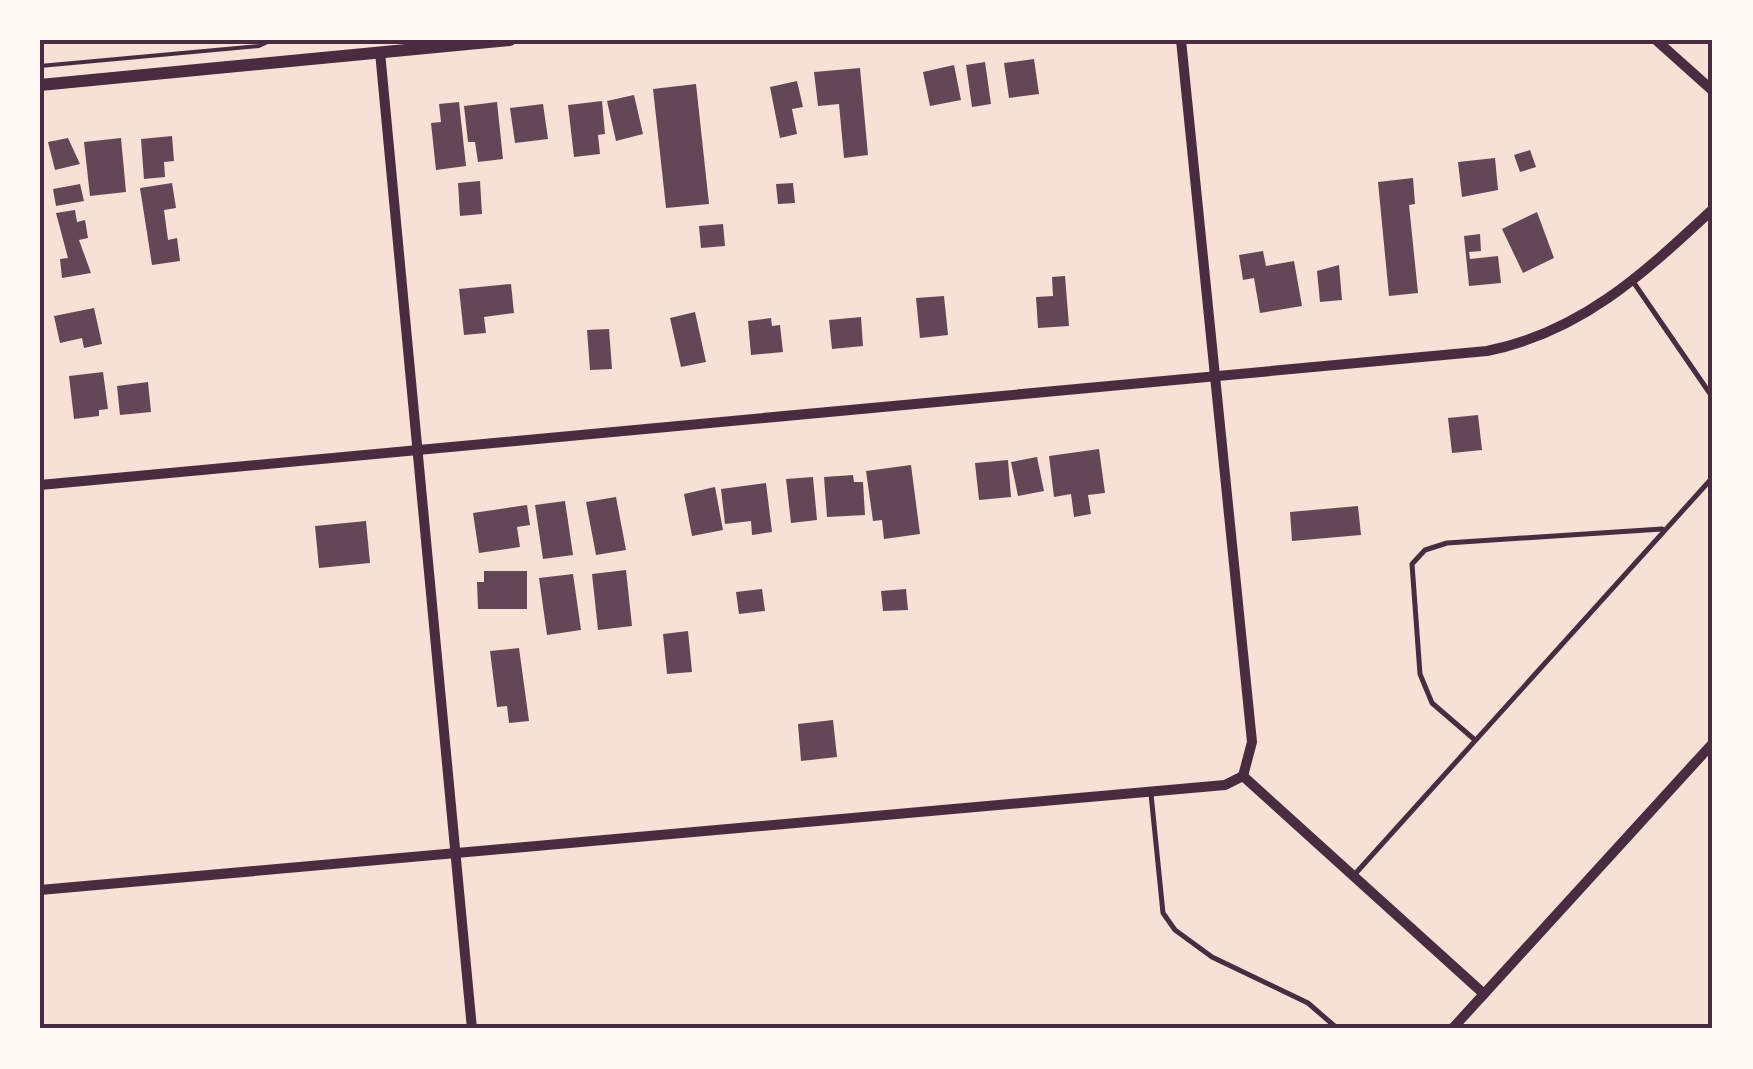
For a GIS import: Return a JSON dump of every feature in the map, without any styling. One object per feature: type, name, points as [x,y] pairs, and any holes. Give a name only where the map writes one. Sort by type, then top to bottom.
[{"type":"street","points":[[40,85],[380,46],[510,40]]},
{"type":"street","points":[[40,890],[1226,785],[1243,776],[1252,742],[1181,40]]},
{"type":"street","points":[[1656,40],[1713,91]]},
{"type":"street","points":[[380,46],[472,1029]]},
{"type":"street","points":[[40,486],[1213,375],[1420,360],[1518,345],[1580,320],[1634,283],[1713,209]]},
{"type":"street","points":[[1452,1029],[1713,743]]},
{"type":"street","points":[[1243,776],[1484,994]]},
{"type":"lane","points":[[1634,283],[1713,398]]},
{"type":"lane","points":[[1355,874],[1713,477]]},
{"type":"lane","points":[[1475,740],[1424,690],[1410,587],[1412,564],[1425,550],[1446,542],[1664,528]]},
{"type":"lane","points":[[1150,792],[1162,913],[1175,930],[1212,957],[1308,1003],[1338,1029]]},
{"type":"path","points":[[40,66],[260,46],[272,40]]},
{"type":"building","points":[[1034,59],[1039,94],[1009,98],[1004,63]]},
{"type":"building","points":[[985,62],[991,104],[972,107],[966,65]]},
{"type":"building","points":[[954,65],[961,100],[930,106],[923,72]]},
{"type":"building","points":[[860,68],[868,155],[844,158],[839,104],[818,106],[814,72]]},
{"type":"building","points":[[797,81],[803,107],[792,109],[797,134],[780,138],[770,87]]},
{"type":"building","points":[[696,84],[709,204],[666,208],[653,89]]},
{"type":"building","points":[[634,95],[643,134],[616,141],[607,101]]},
{"type":"building","points":[[602,101],[605,134],[598,135],[600,154],[574,157],[568,105]]},
{"type":"building","points":[[459,102],[466,166],[436,170],[431,123],[441,122],[439,104]]},
{"type":"building","points":[[497,102],[503,159],[478,162],[475,142],[468,142],[464,106]]},
{"type":"building","points":[[543,104],[548,139],[515,143],[510,108]]},
{"type":"building","points":[[172,136],[174,161],[164,162],[165,177],[144,179],[141,139]]},
{"type":"building","points":[[68,138],[80,164],[55,170],[48,142]]},
{"type":"building","points":[[121,138],[126,192],[90,196],[84,142]]},
{"type":"building","points":[[1530,150],[1536,167],[1520,172],[1514,155]]},
{"type":"building","points":[[1495,158],[1498,190],[1462,197],[1458,162]]},
{"type":"building","points":[[1413,178],[1415,204],[1409,205],[1418,293],[1389,296],[1378,182]]},
{"type":"building","points":[[480,181],[482,214],[460,216],[458,183]]},
{"type":"building","points":[[172,183],[176,208],[164,210],[168,240],[177,238],[180,261],[152,265],[140,188]]},
{"type":"building","points":[[793,183],[795,203],[778,204],[776,184]]},
{"type":"building","points":[[80,184],[84,201],[56,206],[53,189]]},
{"type":"building","points":[[75,210],[77,222],[85,220],[88,238],[79,240],[91,273],[62,278],[60,259],[68,258],[56,213]]},
{"type":"building","points":[[1537,212],[1554,258],[1523,273],[1502,229]]},
{"type":"building","points":[[723,224],[725,246],[701,248],[699,226]]},
{"type":"building","points":[[1480,234],[1481,251],[1469,252],[1470,259],[1498,256],[1501,283],[1469,286],[1464,236]]},
{"type":"building","points":[[1263,251],[1266,266],[1294,261],[1302,306],[1260,313],[1254,278],[1243,280],[1239,255]]},
{"type":"building","points":[[1339,265],[1342,300],[1320,302],[1317,271]]},
{"type":"building","points":[[1065,276],[1069,326],[1038,328],[1036,297],[1053,296],[1052,277]]},
{"type":"building","points":[[511,284],[514,313],[484,317],[486,333],[464,335],[459,289]]},
{"type":"building","points":[[944,296],[948,335],[920,338],[916,298]]},
{"type":"building","points":[[94,308],[102,344],[84,348],[82,338],[60,343],[54,316]]},
{"type":"building","points":[[695,312],[706,362],[681,367],[670,318]]},
{"type":"building","points":[[861,317],[863,346],[832,349],[829,320]]},
{"type":"building","points":[[771,318],[772,326],[780,325],[783,352],[751,355],[748,321]]},
{"type":"building","points":[[609,329],[612,369],[590,370],[587,330]]},
{"type":"building","points":[[103,372],[108,409],[99,410],[99,416],[74,419],[69,376]]},
{"type":"building","points":[[148,382],[151,412],[120,415],[117,386]]},
{"type":"building","points":[[1478,415],[1482,450],[1452,453],[1448,418]]},
{"type":"building","points":[[1099,449],[1105,493],[1088,495],[1091,514],[1074,517],[1071,494],[1054,497],[1049,456]]},
{"type":"building","points":[[1037,457],[1044,491],[1018,496],[1011,462]]},
{"type":"building","points":[[1008,460],[1011,497],[979,500],[975,463]]},
{"type":"building","points":[[911,465],[920,534],[884,539],[882,520],[873,521],[866,471]]},
{"type":"building","points":[[853,475],[854,482],[863,482],[865,515],[827,517],[824,477]]},
{"type":"building","points":[[813,477],[817,520],[791,523],[786,479]]},
{"type":"building","points":[[766,483],[772,532],[752,535],[751,521],[725,524],[721,489]]},
{"type":"building","points":[[715,487],[723,530],[692,536],[684,494]]},
{"type":"building","points":[[616,497],[626,550],[596,555],[586,502]]},
{"type":"building","points":[[565,501],[573,555],[543,559],[535,505]]},
{"type":"building","points":[[527,505],[530,525],[517,527],[520,547],[479,553],[473,513]]},
{"type":"building","points":[[1358,506],[1361,535],[1292,541],[1290,512]]},
{"type":"building","points":[[366,521],[370,563],[319,568],[315,526]]},
{"type":"building","points":[[626,570],[632,626],[598,630],[592,574]]},
{"type":"building","points":[[484,571],[527,571],[527,609],[478,609],[477,582],[484,582]]},
{"type":"building","points":[[573,574],[581,630],[547,635],[539,578]]},
{"type":"building","points":[[762,589],[765,611],[739,614],[736,592]]},
{"type":"building","points":[[906,589],[908,610],[883,611],[881,591]]},
{"type":"building","points":[[688,631],[692,672],[667,674],[663,634]]},
{"type":"building","points":[[519,648],[529,721],[509,723],[507,706],[497,707],[490,651]]},
{"type":"building","points":[[833,720],[837,757],[801,761],[798,724]]}]
